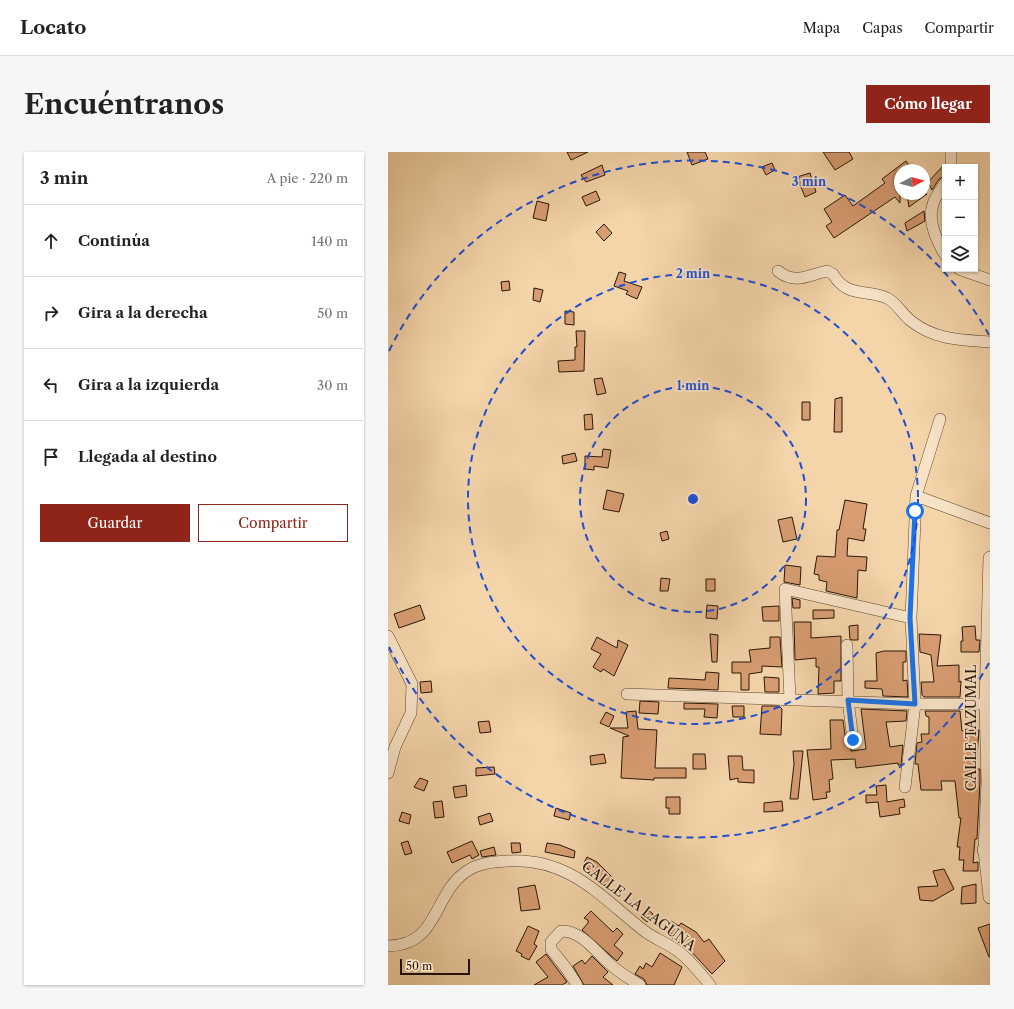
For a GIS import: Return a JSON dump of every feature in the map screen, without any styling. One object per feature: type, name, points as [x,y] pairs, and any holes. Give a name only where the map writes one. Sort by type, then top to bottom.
[{"type":"street","points":[[951,152],[952,164]]},
{"type":"street","points":[[942,188],[933,204],[931,214],[931,223],[942,248]]},
{"type":"street","points":[[778,271],[790,278],[812,277],[827,271],[833,274],[837,281],[846,288],[860,293],[885,297],[892,301],[910,321],[937,336],[990,342]]},
{"type":"street","points":[[967,272],[990,280]]},
{"type":"street","points":[[905,787],[915,704],[910,618],[916,496],[940,419]]},
{"type":"street","points":[[916,496],[990,523]]},
{"type":"street","name":"CALLE TAZUMAL","points":[[990,558],[986,704],[990,897]]},
{"type":"street","points":[[790,699],[785,589],[910,618]]},
{"type":"street","points":[[388,636],[412,684],[411,713],[395,747],[388,773]]},
{"type":"street","points":[[847,645],[848,700],[853,740]]},
{"type":"street","points":[[627,694],[848,700],[915,704],[986,704]]},
{"type":"street","name":"CALLE LA LAGUNA","points":[[388,946],[404,945],[415,940],[424,933],[452,885],[466,872],[486,862],[534,861],[566,871],[586,884],[645,932],[679,952],[710,985]]},
{"type":"street","points":[[577,985],[551,949],[551,942],[561,931],[569,931],[579,936],[612,966],[640,985]]},
{"type":"building","points":[[567,152],[588,152],[571,160]]},
{"type":"building","points":[[687,152],[705,152],[708,159],[692,165]]},
{"type":"building","points":[[823,152],[849,152],[853,159],[835,170]]},
{"type":"building","points":[[772,163],[775,170],[766,175],[762,167]]},
{"type":"building","points":[[602,165],[605,175],[586,182],[581,175]]},
{"type":"building","points":[[942,167],[942,178],[939,179],[932,190],[930,180]]},
{"type":"building","points":[[894,170],[894,198],[834,238],[826,226],[832,222],[824,209],[845,195],[853,206],[885,183],[882,179]]},
{"type":"building","points":[[810,173],[816,192],[805,197],[797,177]]},
{"type":"building","points":[[596,191],[600,200],[586,206],[582,197]]},
{"type":"building","points":[[908,200],[919,200],[909,207]]},
{"type":"building","points":[[537,201],[549,204],[546,221],[533,218]]},
{"type":"building","points":[[924,211],[925,221],[907,231],[905,223]]},
{"type":"building","points":[[604,224],[612,233],[604,241],[596,232]]},
{"type":"building","points":[[619,272],[626,274],[624,281],[642,287],[637,299],[626,294],[628,291],[614,286]]},
{"type":"building","points":[[509,281],[510,290],[502,291],[501,282]]},
{"type":"building","points":[[534,288],[543,290],[540,302],[533,300]]},
{"type":"building","points":[[565,311],[574,312],[574,325],[565,324]]},
{"type":"building","points":[[576,331],[585,331],[584,371],[559,372],[558,361],[575,360],[575,347],[577,347]]},
{"type":"building","points":[[602,378],[606,393],[597,395],[594,379]]},
{"type":"building","points":[[842,397],[842,432],[834,432],[835,399]]},
{"type":"building","points":[[802,402],[810,402],[810,420],[802,420]]},
{"type":"building","points":[[592,414],[593,429],[585,430],[584,415]]},
{"type":"building","points":[[603,449],[611,450],[608,468],[594,466],[594,470],[585,469],[585,456],[602,457]]},
{"type":"building","points":[[575,453],[577,461],[563,464],[562,456]]},
{"type":"building","points":[[607,490],[624,494],[619,512],[603,509]]},
{"type":"building","points":[[845,500],[867,504],[863,529],[866,529],[864,541],[848,538],[847,556],[867,557],[866,571],[858,570],[857,598],[826,591],[827,582],[819,580],[819,575],[814,574],[817,556],[835,557],[837,530],[839,530]]},
{"type":"building","points":[[792,517],[797,539],[783,542],[778,520]]},
{"type":"building","points":[[667,531],[669,539],[662,541],[660,533]]},
{"type":"building","points":[[785,565],[801,567],[800,585],[784,582]]},
{"type":"building","points":[[661,578],[670,579],[668,591],[660,591]]},
{"type":"building","points":[[706,579],[715,579],[715,591],[706,591]]},
{"type":"building","points":[[792,598],[800,600],[800,608],[793,608]]},
{"type":"building","points":[[420,605],[425,619],[399,628],[394,614]]},
{"type":"building","points":[[707,605],[718,606],[717,619],[706,618]]},
{"type":"building","points":[[779,606],[779,621],[763,621],[762,607]]},
{"type":"building","points":[[813,610],[834,610],[834,618],[813,619]]},
{"type":"building","points":[[794,622],[811,622],[811,638],[841,636],[841,681],[834,681],[834,693],[818,694],[819,667],[816,667],[816,658],[795,660]]},
{"type":"building","points":[[858,625],[858,640],[852,640],[850,639],[849,626]]},
{"type":"building","points":[[975,626],[976,640],[980,640],[979,652],[961,652],[961,641],[963,641],[962,627]]},
{"type":"building","points":[[710,634],[718,635],[717,662],[712,662]]},
{"type":"building","points":[[919,634],[941,635],[937,666],[959,665],[959,682],[961,681],[960,697],[924,697],[922,695],[921,682],[934,682],[931,655],[920,652]]},
{"type":"building","points":[[597,637],[617,648],[618,640],[628,645],[614,676],[603,669],[601,672],[593,667],[601,654],[591,649]]},
{"type":"building","points":[[770,637],[780,637],[782,667],[762,666],[762,672],[749,674],[749,690],[741,690],[741,673],[732,673],[732,662],[751,662],[749,650],[770,648]]},
{"type":"building","points":[[884,651],[906,651],[906,662],[903,662],[903,681],[907,680],[908,697],[883,696],[882,689],[865,688],[865,681],[877,681],[876,653]]},
{"type":"building","points":[[706,672],[719,673],[718,690],[668,688],[669,678],[705,680]]},
{"type":"building","points":[[764,677],[779,678],[779,692],[765,692]]},
{"type":"building","points":[[431,681],[432,692],[421,693],[420,682]]},
{"type":"building","points":[[640,701],[659,702],[658,714],[639,713]]},
{"type":"building","points":[[684,703],[718,704],[717,718],[704,717],[705,709],[684,709]]},
{"type":"building","points":[[732,706],[744,706],[744,717],[733,717]]},
{"type":"building","points":[[762,706],[779,706],[782,709],[781,735],[760,734]]},
{"type":"building","points":[[861,709],[907,711],[906,721],[886,722],[890,747],[903,745],[901,765],[898,765],[898,763],[856,768],[855,759],[831,760],[833,779],[829,780],[830,792],[826,792],[827,798],[813,800],[807,750],[831,749],[830,720],[843,720],[846,741],[851,747],[851,751],[866,749]]},
{"type":"building","points":[[636,711],[638,729],[657,730],[655,768],[686,768],[686,778],[654,778],[654,780],[621,778],[623,737],[629,736],[610,728],[628,728],[626,712]]},
{"type":"building","points":[[925,711],[960,711],[962,731],[979,730],[976,769],[980,769],[980,782],[977,839],[975,839],[973,863],[978,862],[978,871],[963,871],[964,860],[959,860],[960,847],[957,847],[961,818],[959,818],[955,781],[941,781],[942,790],[921,790],[918,764],[915,764],[917,743],[922,742],[921,734],[929,734],[929,717],[926,716]]},
{"type":"building","points":[[606,712],[614,716],[609,727],[600,723]]},
{"type":"building","points":[[489,721],[491,732],[480,733],[478,722]]},
{"type":"building","points":[[793,751],[803,751],[798,799],[790,799],[794,764]]},
{"type":"building","points":[[604,754],[606,763],[591,765],[590,756]]},
{"type":"building","points":[[693,754],[705,754],[706,769],[693,769]]},
{"type":"building","points":[[728,756],[742,756],[743,770],[754,770],[754,783],[738,782],[738,778],[730,780]]},
{"type":"building","points":[[494,767],[495,774],[476,776],[476,768]]},
{"type":"building","points":[[420,778],[428,781],[424,791],[414,787]]},
{"type":"building","points":[[466,785],[467,796],[455,798],[453,787]]},
{"type":"building","points":[[886,785],[887,802],[904,799],[905,807],[899,808],[900,814],[880,817],[878,802],[866,803],[866,795],[877,795],[876,786]]},
{"type":"building","points":[[666,797],[680,797],[680,814],[669,814],[669,808],[666,808]]},
{"type":"building","points":[[442,801],[444,817],[435,818],[433,802]]},
{"type":"building","points":[[782,801],[783,811],[764,812],[764,803]]},
{"type":"building","points":[[556,808],[571,813],[569,820],[554,816]]},
{"type":"building","points":[[402,812],[411,815],[409,824],[399,821]]},
{"type":"building","points":[[490,813],[493,821],[480,825],[478,817]]},
{"type":"building","points":[[408,841],[412,853],[405,855],[401,843]]},
{"type":"building","points":[[472,841],[479,855],[472,859],[470,855],[452,863],[447,852]]},
{"type":"building","points":[[511,843],[520,843],[521,852],[512,853]]},
{"type":"building","points":[[547,843],[560,845],[575,851],[574,858],[545,852]]},
{"type":"building","points":[[494,847],[496,855],[482,857],[480,851]]},
{"type":"building","points":[[587,857],[597,862],[613,878],[607,885],[583,865]]},
{"type":"building","points":[[944,869],[954,889],[933,901],[920,900],[918,887],[938,886],[933,871]]},
{"type":"building","points":[[976,884],[976,903],[961,904],[962,887]]},
{"type":"building","points":[[535,885],[540,909],[521,911],[518,888]]},
{"type":"building","points":[[647,909],[653,914],[647,922],[641,917]]},
{"type":"building","points":[[591,911],[613,932],[617,928],[623,934],[614,945],[623,953],[617,961],[582,930],[588,923],[588,920],[584,918]]},
{"type":"building","points":[[671,921],[679,926],[681,923],[696,932],[704,942],[709,939],[725,961],[712,974],[688,948],[672,938],[674,935],[665,930]]},
{"type":"building","points":[[990,924],[990,957],[989,957],[978,928]]},
{"type":"building","points":[[528,926],[539,931],[534,944],[537,946],[529,960],[521,956],[522,954],[516,951]]},
{"type":"building","points":[[660,953],[682,967],[674,985],[647,985],[644,979],[635,974],[640,966],[643,969],[646,963],[652,967]]},
{"type":"building","points":[[546,954],[567,982],[562,985],[534,985],[548,977],[536,962]]},
{"type":"building","points":[[592,956],[608,972],[603,977],[613,985],[584,985],[573,966],[582,960],[585,964]]},
{"type":"route","points":[[853,740],[848,700],[915,704],[910,618],[915,511]]}]
